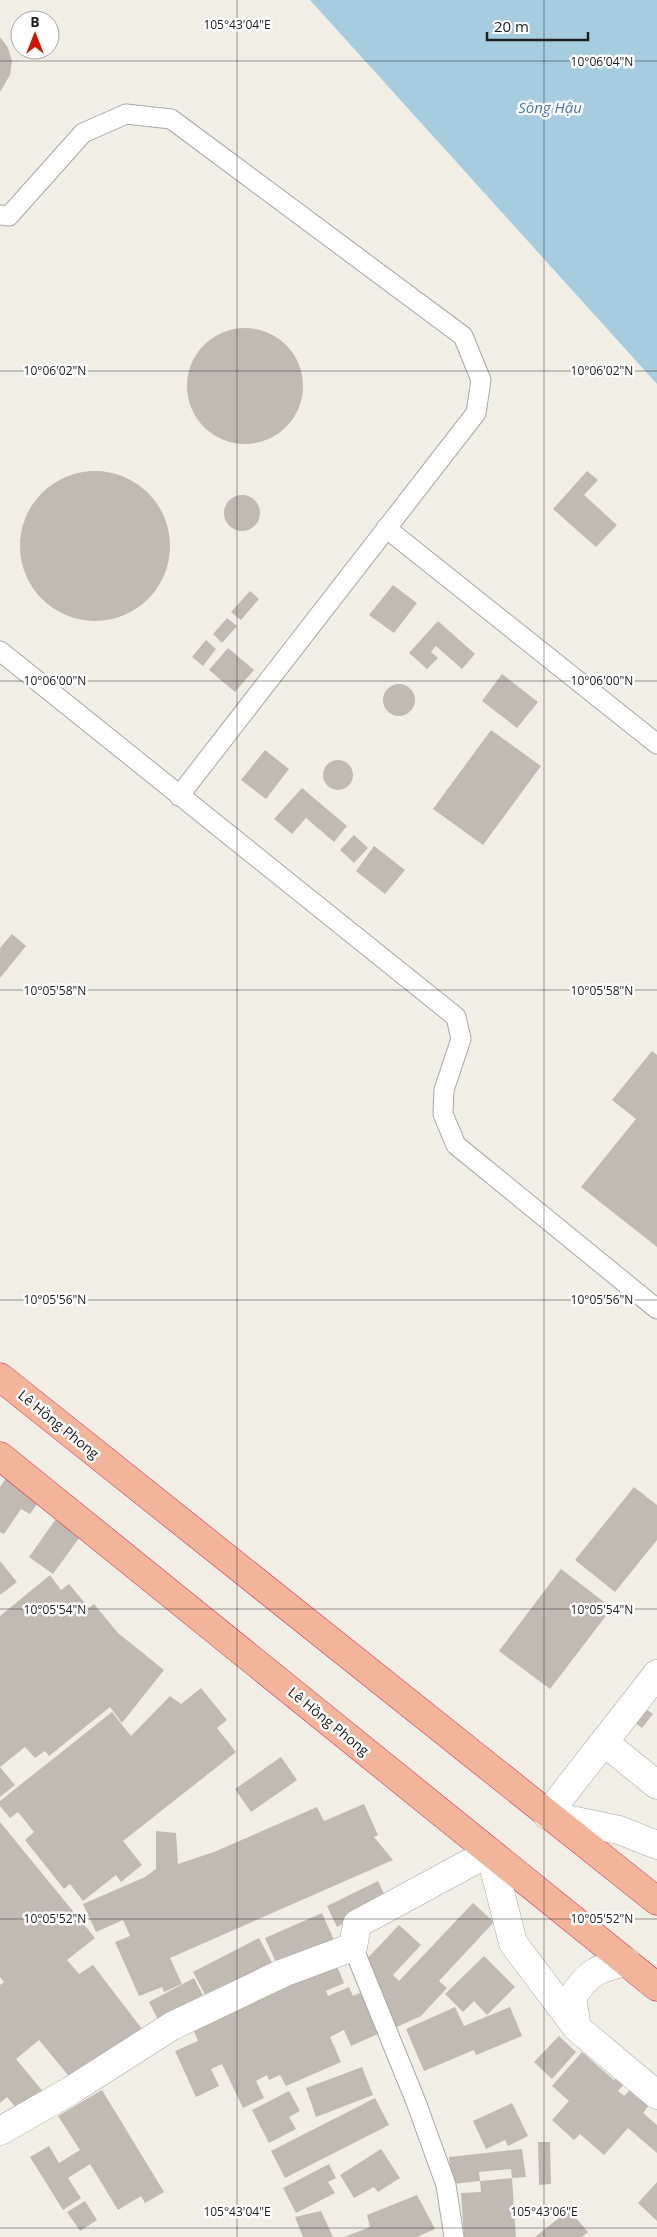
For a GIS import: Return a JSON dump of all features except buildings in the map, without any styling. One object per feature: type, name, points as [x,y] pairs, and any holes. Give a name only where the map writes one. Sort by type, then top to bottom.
[{"type":"highway","name":"Lê Hồng Phong","points":[[0,1377],[657,1901]]},
{"type":"highway","name":"Lê Hồng Phong","points":[[0,1456],[657,1987]]},
{"type":"street","points":[[657,1674],[547,1815],[619,1830],[657,1845]]},
{"type":"street","points":[[604,1742],[657,1785]]},
{"type":"street","points":[[0,2131],[70,2092],[172,2026],[283,1973],[353,1947],[357,1924],[490,1852],[514,1943],[577,2028],[657,2095]]},
{"type":"street","points":[[577,2028],[572,1998],[584,1979],[603,1967],[627,1962]]},
{"type":"lane","points":[[0,215],[9,216],[83,133],[126,114],[171,120],[463,336],[481,380],[476,413],[179,796]]},
{"type":"lane","points":[[386,528],[657,744]]},
{"type":"lane","points":[[0,652],[456,1017],[461,1039],[444,1090],[443,1114],[456,1145],[657,1309]]},
{"type":"lane","points":[[353,1947],[416,2102],[446,2184],[454,2237]]},
{"type":"water","name":"Sông Hậu","points":[[310,0],[657,0],[657,384]]}]
